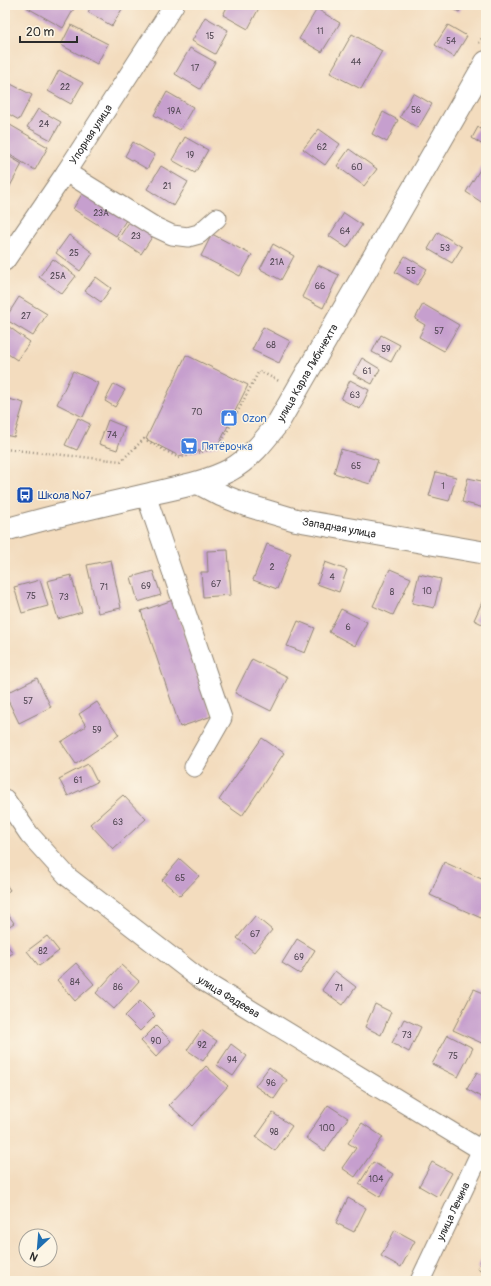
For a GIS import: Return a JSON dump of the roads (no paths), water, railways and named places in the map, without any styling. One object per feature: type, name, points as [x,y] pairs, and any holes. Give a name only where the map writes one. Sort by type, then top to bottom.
[{"type":"main road","name":"улица Карла Либкнехта","points":[[5,530],[34,521],[198,482],[230,470],[247,459],[264,442],[278,423],[482,54]]},
{"type":"main road","name":"Западная улица","points":[[198,482],[221,495],[246,505],[296,520],[486,553]]},
{"type":"street","name":"Упорная улица","points":[[5,261],[66,172],[174,5]]},
{"type":"street","points":[[66,172],[155,227],[172,235],[188,237],[199,234],[217,218]]},
{"type":"street","points":[[146,495],[222,718],[194,767]]},
{"type":"street","name":"улица Фадеева","points":[[5,799],[29,834],[68,877],[200,979],[484,1148]]},
{"type":"street","name":"улица Ленина","points":[[420,1281],[484,1148]]},
{"type":"place","name":"Ozon","points":[[229,418]]},
{"type":"place","name":"Пятёрочка","points":[[189,446]]},
{"type":"place","name":"Школа №7","points":[[25,495]]}]
